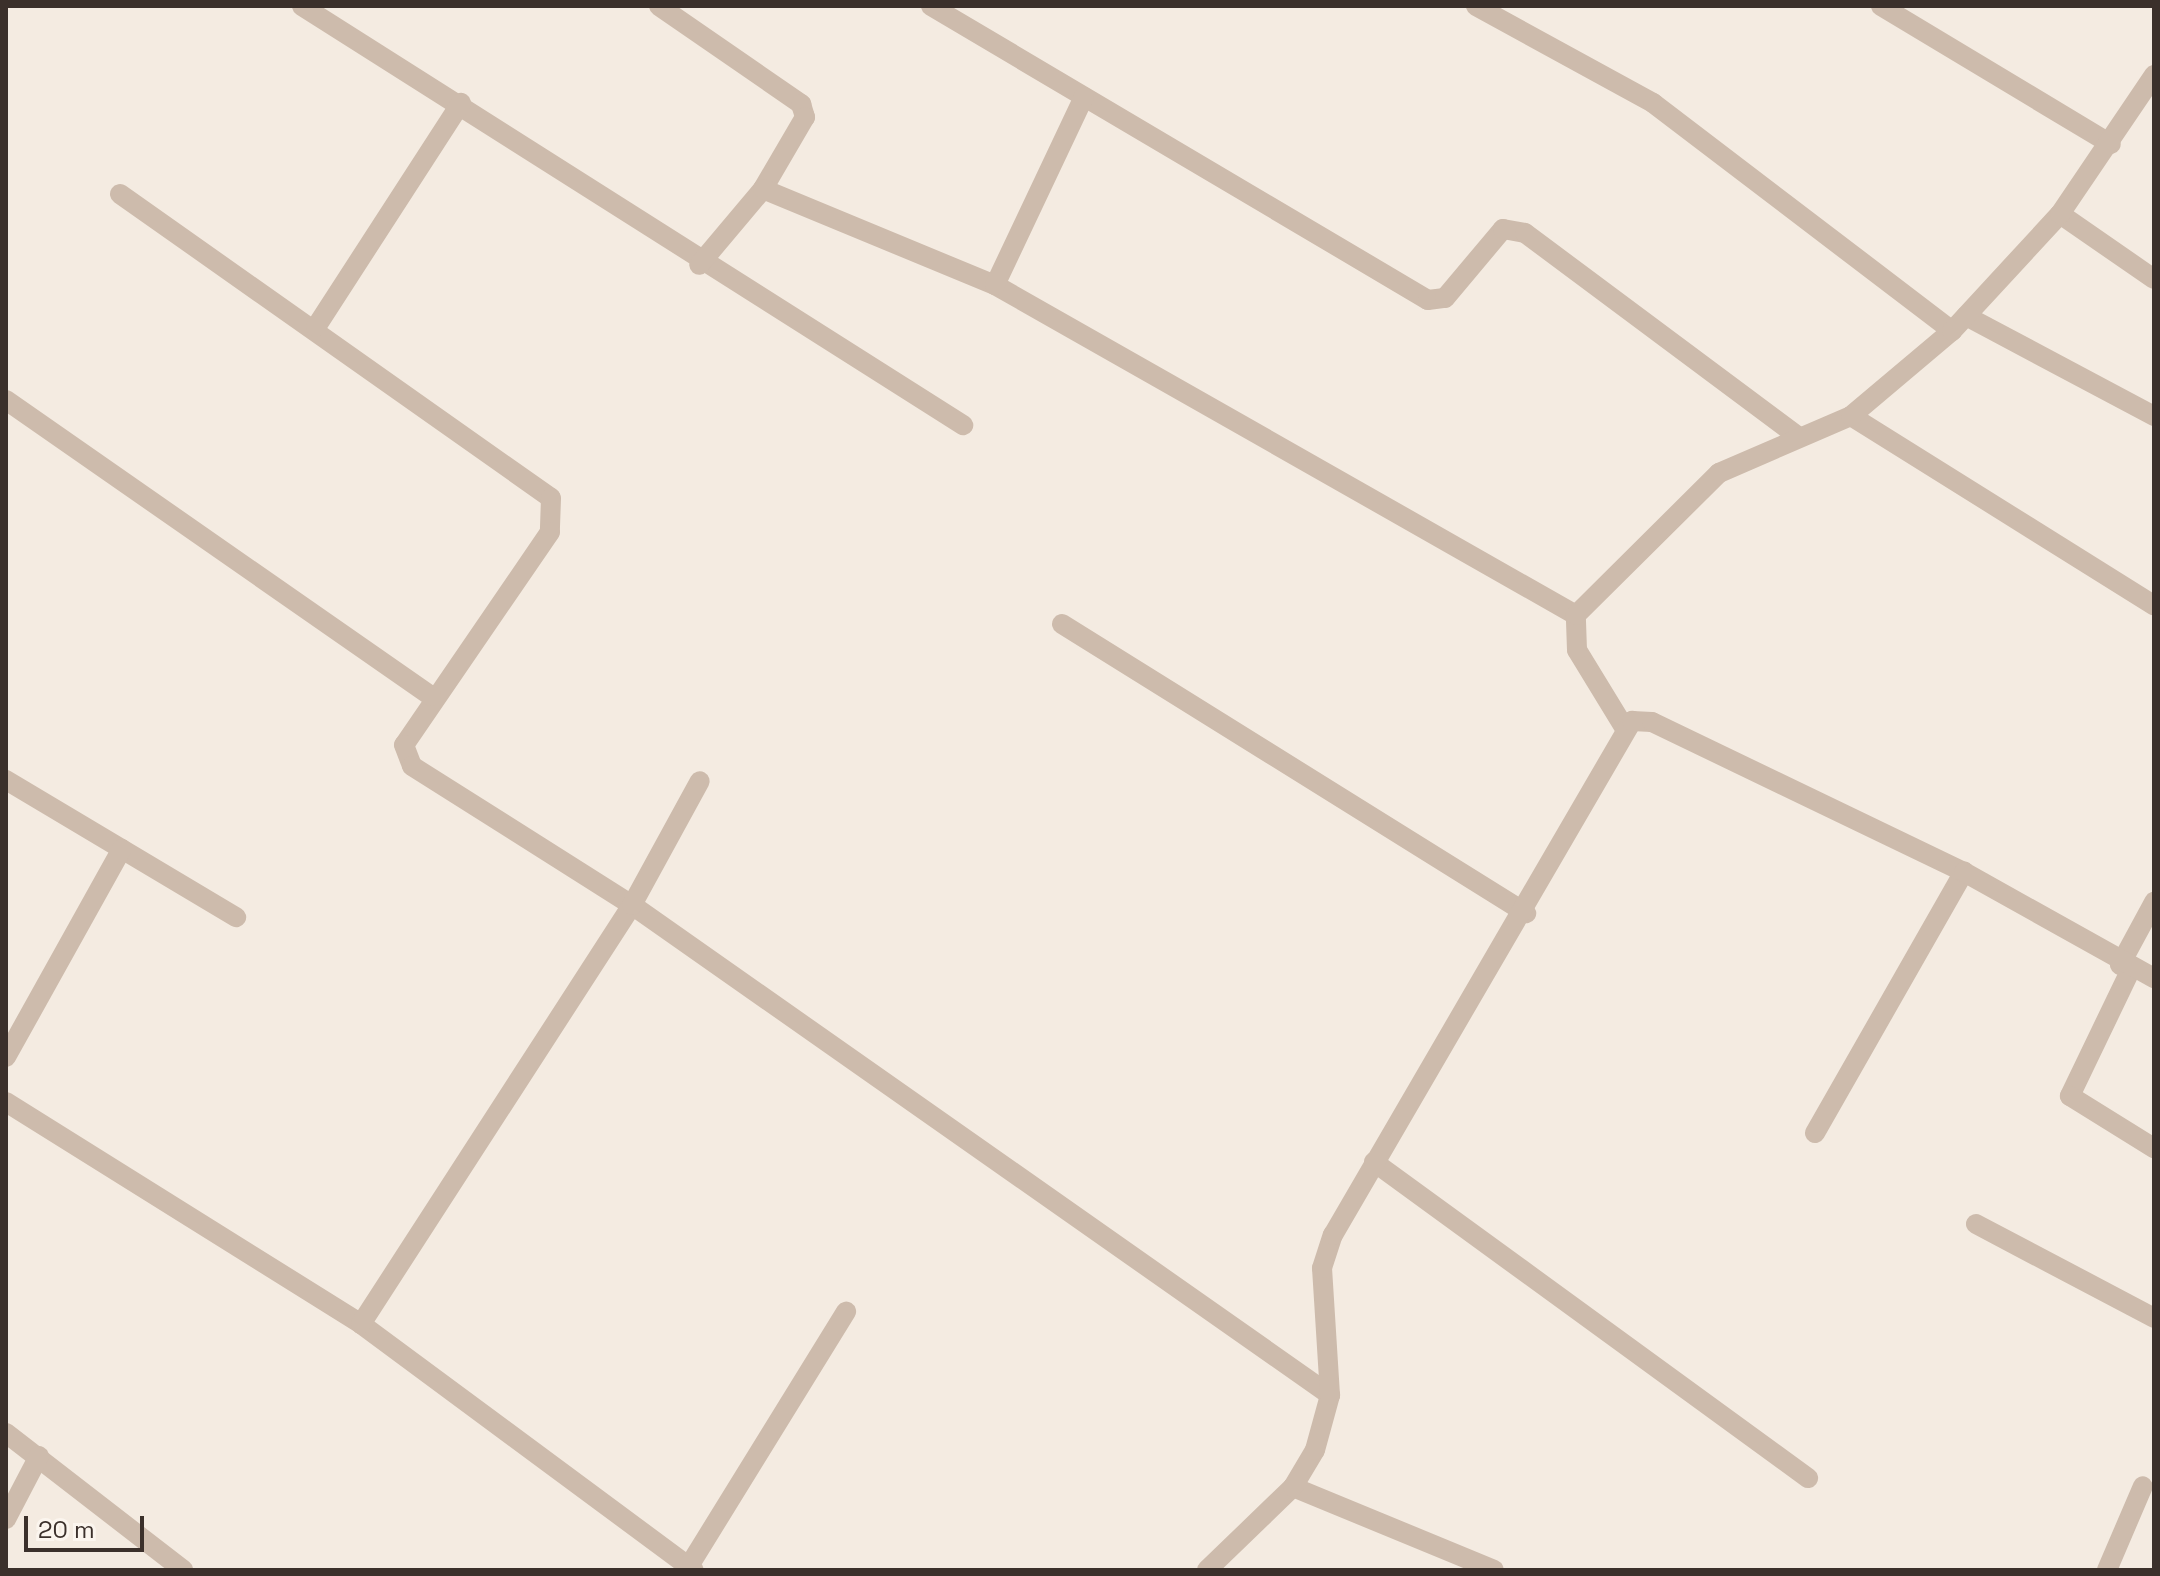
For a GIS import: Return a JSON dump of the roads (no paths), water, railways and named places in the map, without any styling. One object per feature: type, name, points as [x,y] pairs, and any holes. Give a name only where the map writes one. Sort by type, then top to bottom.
[{"type":"street","points":[[302,6],[461,103],[699,265],[963,425]]},
{"type":"street","points":[[659,6],[801,104],[804,130],[763,189],[699,265]]},
{"type":"street","points":[[931,6],[1428,300],[1445,298],[1503,229],[1525,233],[1799,437]]},
{"type":"street","points":[[1476,6],[1653,103],[1959,324],[2154,416]]},
{"type":"street","points":[[1881,6],[2111,144]]},
{"type":"street","points":[[1624,727],[1577,650],[1576,615],[1719,473],[1851,416],[1959,324],[2060,214],[2111,144],[2154,75]]},
{"type":"street","points":[[995,285],[1084,97]]},
{"type":"street","points":[[316,327],[461,103]]},
{"type":"street","points":[[763,189],[995,285],[1576,615]]},
{"type":"street","points":[[120,194],[316,327],[555,507],[550,532],[431,696],[404,745],[412,766],[632,905],[1330,1395]]},
{"type":"street","points":[[2060,214],[2154,279]]},
{"type":"street","points":[[6,400],[431,696]]},
{"type":"street","points":[[1851,416],[2154,605]]},
{"type":"street","points":[[1062,624],[1526,913]]},
{"type":"street","points":[[1624,727],[1652,722],[1964,872],[2125,967],[2154,978]]},
{"type":"street","points":[[1207,1570],[1293,1487],[1315,1450],[1330,1395],[1322,1268],[1374,1162],[1526,913],[1624,727]]},
{"type":"street","points":[[6,780],[236,917]]},
{"type":"street","points":[[361,1324],[632,905],[700,781]]},
{"type":"street","points":[[6,1057],[122,849]]},
{"type":"street","points":[[1815,1133],[1964,872]]},
{"type":"street","points":[[2154,902],[2070,1096],[2154,1148]]},
{"type":"street","points":[[6,1102],[361,1324],[691,1568],[846,1312]]},
{"type":"street","points":[[1374,1162],[1808,1478]]},
{"type":"street","points":[[1976,1224],[2154,1318]]},
{"type":"street","points":[[6,1433],[183,1570]]},
{"type":"street","points":[[6,1519],[39,1456]]},
{"type":"street","points":[[2107,1570],[2143,1486]]},
{"type":"street","points":[[1293,1487],[1494,1570]]}]
